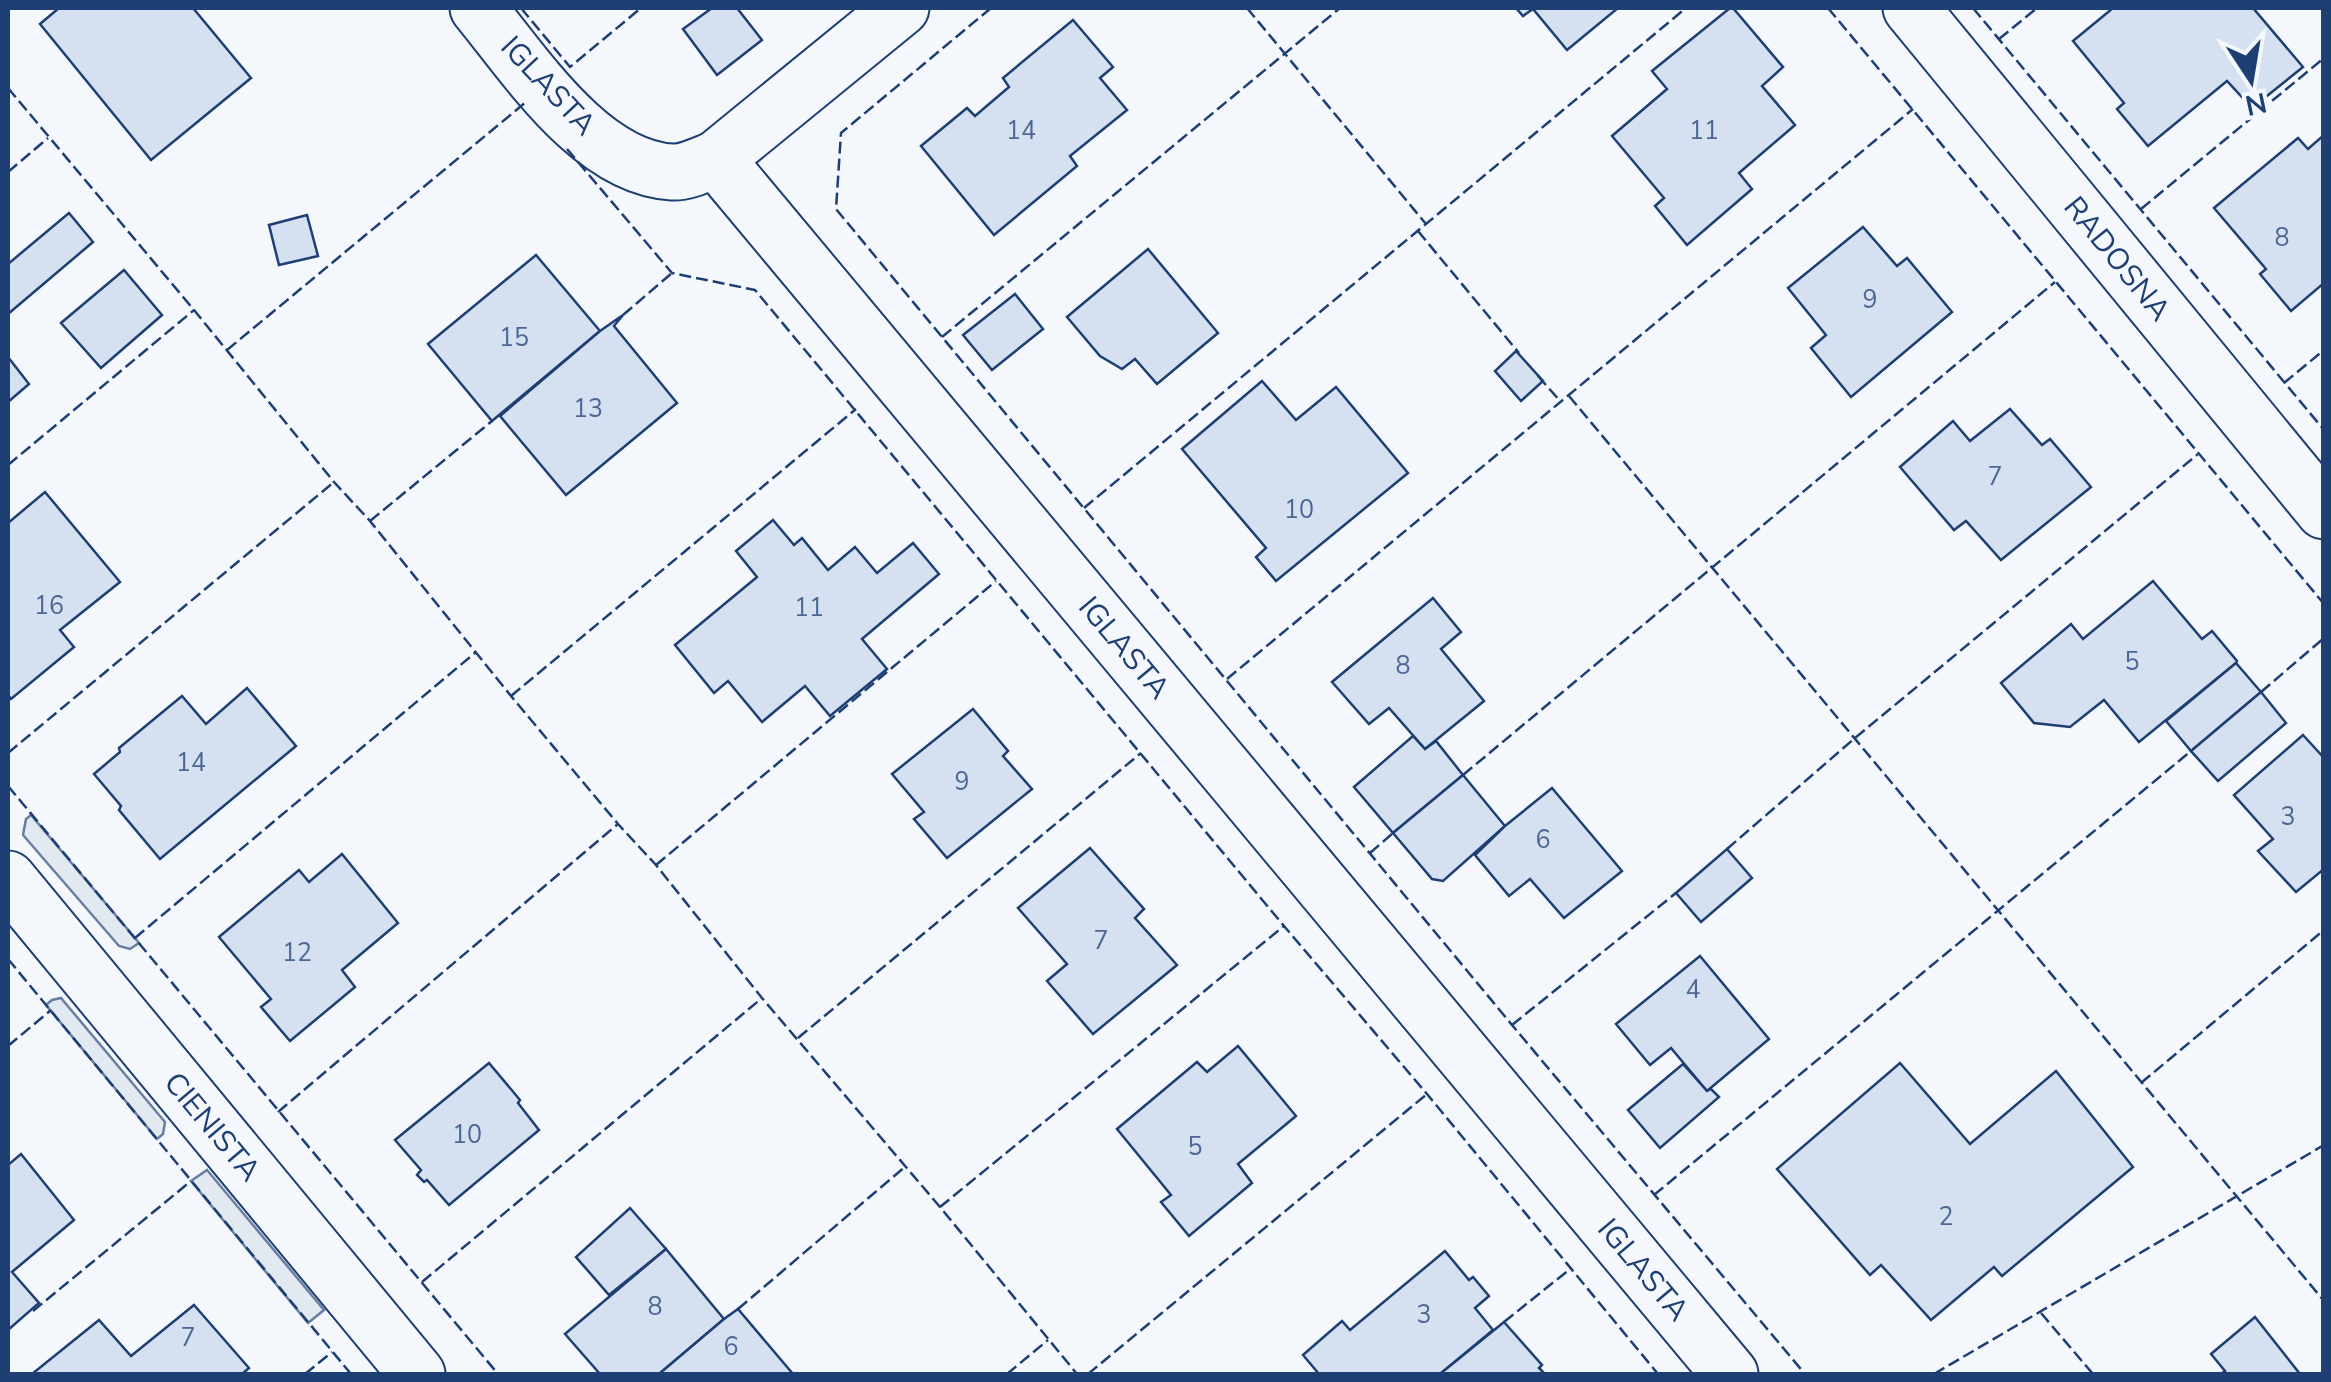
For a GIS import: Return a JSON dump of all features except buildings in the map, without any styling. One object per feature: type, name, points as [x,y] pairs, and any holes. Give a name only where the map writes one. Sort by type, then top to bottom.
[{"type":"street","name":"IGLASTA","points":[[478,8],[567,116],[614,154],[642,166],[676,173],[716,159],[1730,1374]]},
{"type":"street","points":[[716,159],[901,8]]},
{"type":"street","name":"RADOSNA","points":[[1911,8],[2324,511]]},
{"type":"street","name":"CIENISTA","points":[[8,879],[417,1374]]},
{"type":"shaded area","points":[[31,815],[139,943],[130,949],[119,946],[23,835],[26,819]]},
{"type":"shaded area","points":[[61,998],[165,1122],[163,1134],[157,1139],[46,1005]]},
{"type":"shaded area","points":[[207,1170],[324,1310],[308,1323],[191,1181]]},
{"type":"fence","points":[[521,8],[570,67],[641,8]]},
{"type":"fence","points":[[991,8],[841,133],[836,209],[1805,1374]]},
{"type":"fence","points":[[1247,8],[1426,224]]},
{"type":"fence","points":[[942,337],[1340,8]]},
{"type":"fence","points":[[1084,508],[1686,8]]},
{"type":"fence","points":[[1828,8],[2324,604]]},
{"type":"fence","points":[[1973,8],[2324,430]]},
{"type":"fence","points":[[1999,39],[2037,8]]},
{"type":"fence","points":[[2141,209],[2324,58]]},
{"type":"fence","points":[[8,88],[1077,1374]]},
{"type":"fence","points":[[227,350],[526,102]]},
{"type":"fence","points":[[1227,679],[1913,109]]},
{"type":"fence","points":[[8,172],[48,138]]},
{"type":"fence","points":[[567,149],[672,273],[755,290],[1658,1374]]},
{"type":"fence","points":[[1418,231],[1519,353]]},
{"type":"fence","points":[[623,315],[672,273]]},
{"type":"fence","points":[[1463,775],[2055,282]]},
{"type":"fence","points":[[8,465],[194,310]]},
{"type":"fence","points":[[2284,383],[2324,350]]},
{"type":"fence","points":[[1538,376],[1561,402]]},
{"type":"fence","points":[[1569,396],[2324,1301]]},
{"type":"fence","points":[[511,696],[856,409]]},
{"type":"fence","points":[[370,521],[492,421]]},
{"type":"fence","points":[[1727,849],[2198,454]]},
{"type":"fence","points":[[8,753],[334,482]]},
{"type":"fence","points":[[656,865],[996,581]]},
{"type":"fence","points":[[2261,692],[2324,638]]},
{"type":"fence","points":[[135,938],[476,652]]},
{"type":"fence","points":[[1654,1195],[2191,751]]},
{"type":"fence","points":[[798,1038],[1141,753]]},
{"type":"fence","points":[[8,786],[498,1374]]},
{"type":"fence","points":[[278,1112],[618,824]]},
{"type":"fence","points":[[1370,853],[1393,833]]},
{"type":"fence","points":[[1512,1025],[1676,893]]},
{"type":"fence","points":[[940,1207],[1284,926]]},
{"type":"fence","points":[[2141,1083],[2324,930]]},
{"type":"fence","points":[[8,959],[351,1374]]},
{"type":"fence","points":[[422,1282],[762,998]]},
{"type":"fence","points":[[8,1046],[51,1010]]},
{"type":"fence","points":[[1088,1374],[1427,1094]]},
{"type":"fence","points":[[1934,1374],[2324,1145]]},
{"type":"fence","points":[[738,1309],[906,1166]]},
{"type":"fence","points":[[33,1311],[191,1181]]},
{"type":"fence","points":[[1504,1322],[1570,1269]]},
{"type":"fence","points":[[2041,1313],[2093,1374]]},
{"type":"fence","points":[[1007,1374],[1048,1340]]},
{"type":"fence","points":[[305,1374],[332,1352]]}]
